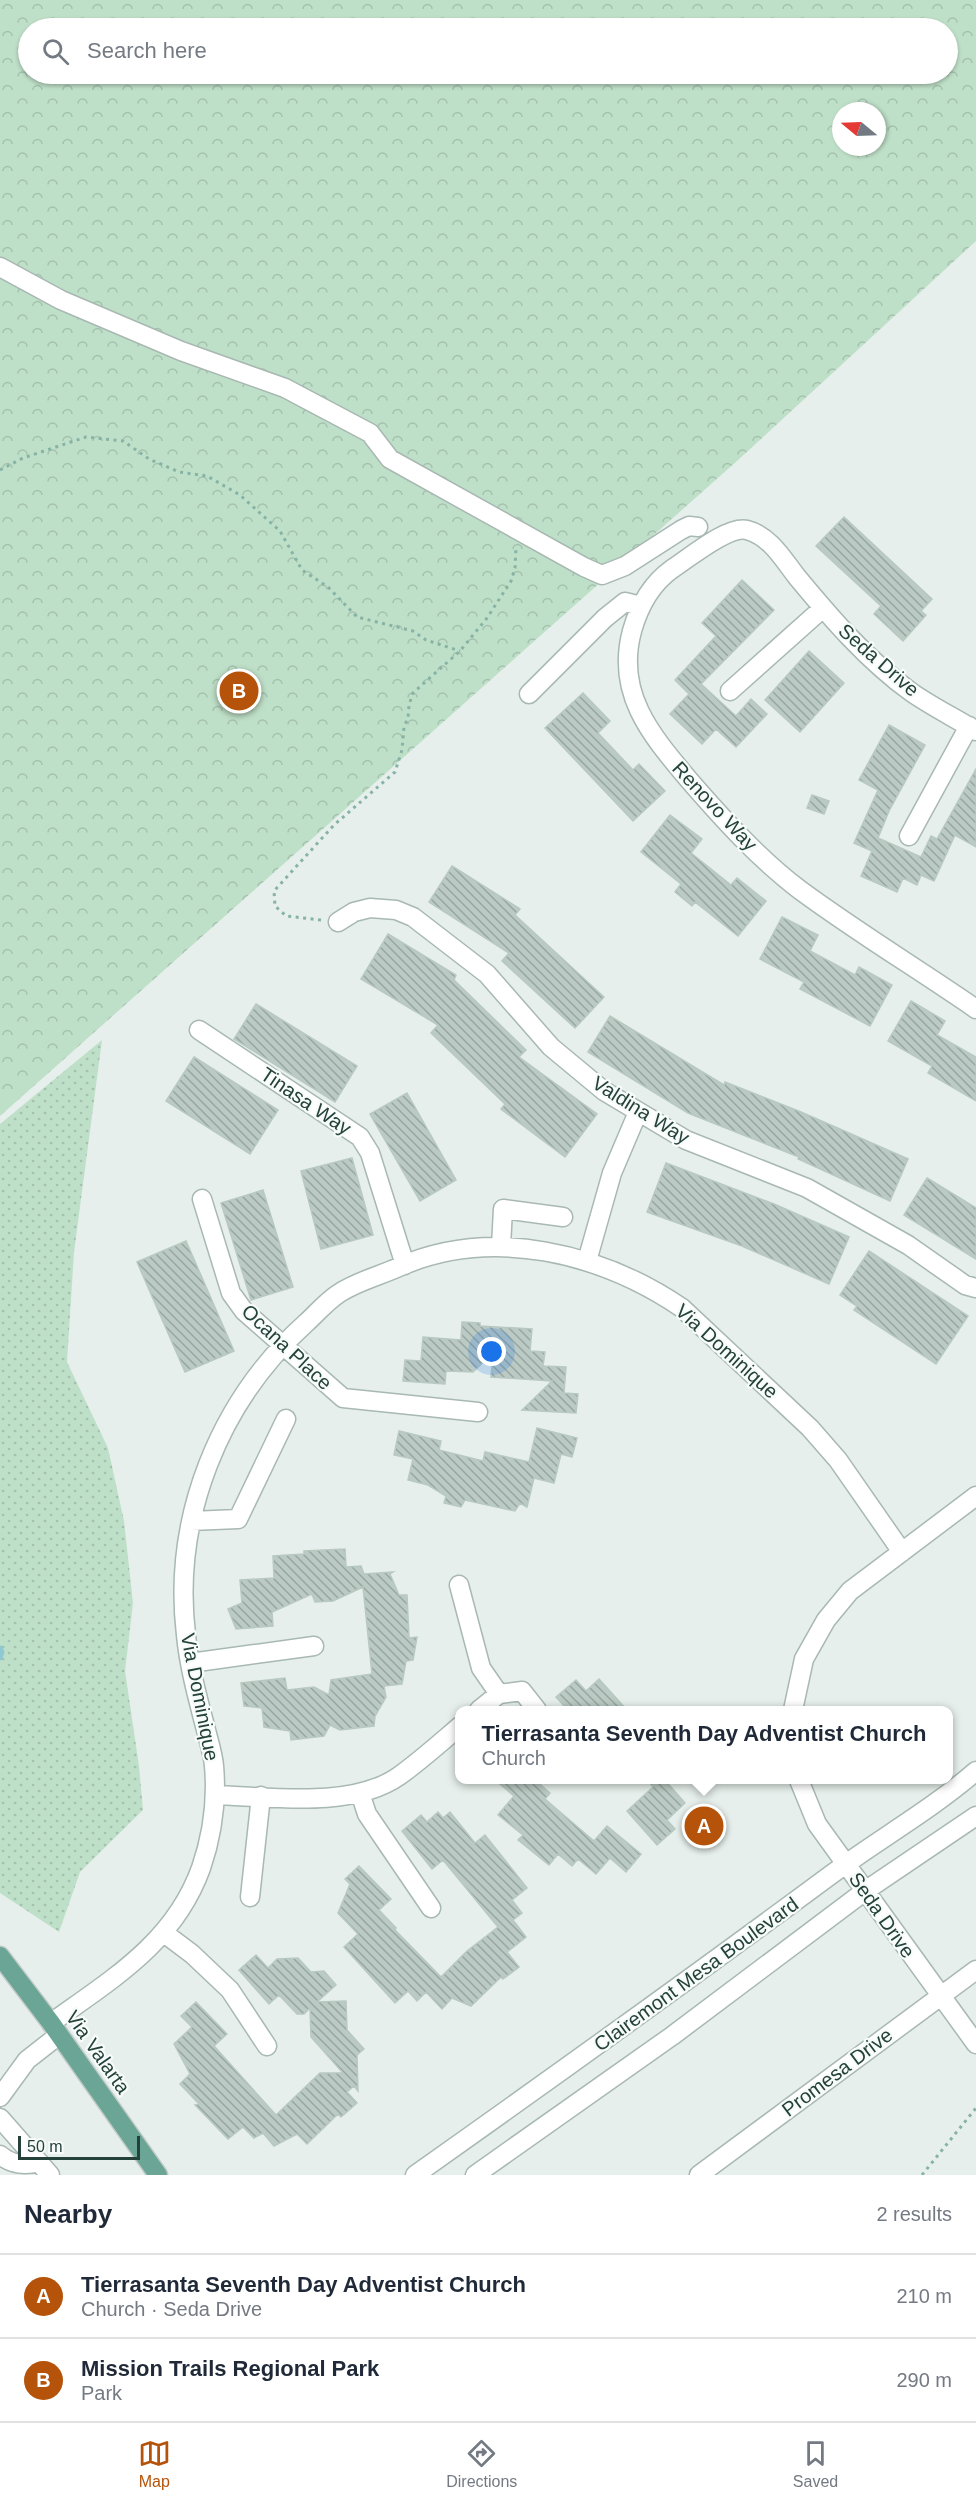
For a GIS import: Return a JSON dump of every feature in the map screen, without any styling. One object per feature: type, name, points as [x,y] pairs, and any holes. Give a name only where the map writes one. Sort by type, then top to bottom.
[{"type":"main road","name":"Via Valarta","points":[[0,1956],[55,2029],[158,2175]]},
{"type":"street","points":[[0,267],[61,300],[181,351],[285,388],[370,433],[390,459],[602,575],[625,566],[681,530],[689,526],[698,527]]},
{"type":"street","name":"Seda Drive","points":[[716,540],[739,529],[746,529],[766,538],[823,608],[858,646],[911,692],[972,728],[909,837]]},
{"type":"street","name":"Renovo Way","points":[[716,540],[660,578],[641,606],[631,638],[629,671],[636,703],[645,724],[723,820],[799,888],[976,1009]]},
{"type":"street","points":[[529,694],[604,618],[625,602],[641,606]]},
{"type":"street","name":"Seda Drive","points":[[730,691],[823,608]]},
{"type":"street","name":"Valdina Way","points":[[338,922],[354,912],[370,908],[396,910],[413,917],[487,974],[551,1047],[604,1091],[686,1140],[807,1188],[908,1245],[965,1285],[976,1288]]},
{"type":"street","name":"Tinasa Way","points":[[199,1030],[360,1137],[370,1153],[405,1264]]},
{"type":"street","points":[[587,1261],[612,1173],[638,1112]]},
{"type":"street","name":"Ocana Place","points":[[202,1198],[231,1293],[244,1311],[343,1398],[478,1412]]},
{"type":"street","points":[[501,1246],[503,1209],[563,1217]]},
{"type":"street","name":"Via Dominique","points":[[0,2097],[27,2060],[55,2029],[142,1957],[164,1933],[188,1898],[201,1868],[211,1829],[215,1795],[214,1764],[190,1663],[184,1596],[186,1549],[191,1521],[207,1466],[231,1414],[246,1389],[282,1344],[339,1293],[405,1264],[448,1252],[501,1246],[570,1255],[661,1294],[682,1308],[810,1428],[838,1460],[902,1552]]},
{"type":"street","points":[[191,1521],[238,1519],[286,1419]]},
{"type":"street","points":[[794,1706],[804,1659],[826,1620],[850,1592],[976,1496]]},
{"type":"street","points":[[459,1585],[481,1668],[499,1694]]},
{"type":"street","points":[[190,1663],[314,1646]]},
{"type":"street","points":[[484,1706],[499,1694],[522,1691],[534,1706]]},
{"type":"street","points":[[215,1795],[334,1798],[360,1793],[397,1777],[455,1729]]},
{"type":"street","name":"Clairemont Mesa Boulevard","points":[[415,2175],[652,2007],[976,1771]]},
{"type":"street","name":"Seda Drive","points":[[802,1784],[817,1824],[976,2044]]},
{"type":"street","points":[[360,1793],[367,1814],[431,1908]]},
{"type":"street","points":[[250,1898],[261,1796]]},
{"type":"street","name":"Clairemont Mesa Boulevard","points":[[475,2175],[672,2036],[865,1891],[976,1816]]},
{"type":"street","points":[[164,1933],[192,1954],[230,1990],[267,2046]]},
{"type":"street","name":"Promesa Drive","points":[[699,2175],[976,1970]]},
{"type":"street","points":[[0,2118],[45,2169]]},
{"type":"street","points":[[0,2155],[16,2164],[45,2169]]},
{"type":"path","points":[[0,470],[23,458],[86,437],[123,441],[149,459],[179,472],[207,476],[240,495],[280,531],[302,570],[328,586],[357,617],[413,631],[426,640],[460,651]]},
{"type":"path","points":[[338,922],[286,916],[275,906],[274,891],[334,825],[395,772],[402,750],[404,727],[408,718],[412,693],[460,651],[487,618],[512,581],[518,531]]},
{"type":"path","points":[[922,2175],[976,2108]]},
{"type":"green space","points":[[0,0],[976,0],[976,241],[737,461],[0,1116]]},
{"type":"green space","points":[[102,1040],[74,1252],[67,1362],[108,1448],[124,1521],[133,1603],[125,1671],[143,1810],[80,1872],[59,1932],[0,1893],[0,1124]]},
{"type":"building","points":[[844,517],[932,599],[921,611],[926,615],[903,641],[874,614],[881,606],[816,546]]},
{"type":"building","points":[[742,580],[774,610],[701,684],[736,716],[751,699],[767,714],[736,747],[716,729],[702,744],[670,714],[689,694],[675,680],[716,636],[702,623]]},
{"type":"building","points":[[809,651],[844,683],[800,732],[765,700]]},
{"type":"building","points":[[583,693],[610,721],[598,733],[633,770],[639,764],[665,791],[633,821],[545,728]]},
{"type":"building","points":[[889,725],[925,745],[889,811],[878,838],[921,857],[931,836],[937,839],[976,769],[976,847],[955,835],[934,881],[921,875],[917,885],[903,878],[897,892],[861,876],[872,851],[854,843],[878,790],[859,780]]},
{"type":"building","points":[[812,795],[829,801],[824,814],[807,808]]},
{"type":"building","points":[[670,815],[702,839],[691,853],[731,885],[737,878],[766,901],[738,936],[695,902],[692,906],[675,892],[681,884],[641,852]]},
{"type":"building","points":[[452,866],[520,909],[515,915],[604,997],[575,1028],[502,961],[509,953],[429,902]]},
{"type":"building","points":[[782,917],[818,935],[810,951],[855,975],[859,967],[892,985],[870,1026],[800,989],[804,982],[760,959]]},
{"type":"building","points":[[388,934],[456,975],[454,980],[526,1050],[519,1057],[597,1114],[565,1157],[501,1109],[505,1104],[431,1033],[438,1025],[361,979]]},
{"type":"building","points":[[911,1001],[945,1021],[937,1035],[976,1057],[976,1101],[928,1073],[932,1066],[888,1041]]},
{"type":"building","points":[[256,1004],[357,1066],[335,1102],[234,1039]]},
{"type":"building","points":[[610,1016],[724,1085],[725,1082],[801,1112],[908,1159],[890,1201],[798,1159],[799,1157],[688,1113],[588,1052]]},
{"type":"building","points":[[194,1057],[278,1110],[250,1154],[166,1101]]},
{"type":"building","points":[[407,1093],[456,1180],[420,1201],[370,1114]]},
{"type":"building","points":[[352,1158],[373,1235],[321,1249],[301,1171]]},
{"type":"building","points":[[666,1163],[774,1204],[849,1237],[829,1284],[742,1246],[647,1212]]},
{"type":"building","points":[[927,1178],[976,1208],[976,1259],[904,1215]]},
{"type":"building","points":[[263,1190],[293,1287],[251,1300],[221,1203]]},
{"type":"building","points":[[186,1241],[234,1351],[185,1372],[137,1262]]},
{"type":"building","points":[[869,1251],[968,1316],[936,1364],[854,1310],[857,1306],[840,1295]]},
{"type":"building","points":[[462,1322],[480,1323],[480,1326],[532,1329],[530,1351],[545,1352],[543,1366],[566,1367],[564,1393],[578,1394],[576,1413],[522,1410],[552,1381],[491,1377],[493,1353],[473,1372],[446,1371],[445,1384],[403,1381],[405,1360],[421,1361],[423,1337],[461,1340]]},
{"type":"building","points":[[537,1428],[577,1438],[572,1457],[561,1454],[554,1483],[534,1478],[527,1507],[520,1503],[515,1511],[465,1500],[461,1507],[444,1503],[446,1496],[428,1485],[408,1480],[413,1459],[394,1455],[399,1431],[441,1441],[439,1450],[483,1461],[485,1452],[529,1462]]},
{"type":"building","points":[[345,1549],[346,1567],[361,1566],[364,1574],[393,1572],[390,1574],[399,1595],[407,1595],[409,1638],[417,1637],[413,1660],[406,1661],[402,1684],[384,1686],[386,1697],[375,1716],[374,1726],[340,1730],[330,1725],[324,1736],[291,1740],[290,1731],[264,1727],[262,1708],[244,1706],[241,1683],[285,1678],[287,1690],[314,1687],[329,1695],[331,1680],[372,1674],[363,1587],[333,1601],[315,1602],[312,1594],[272,1612],[273,1626],[236,1629],[228,1609],[242,1603],[240,1580],[274,1578],[273,1556],[304,1554],[304,1551]]},
{"type":"building","points":[[599,1679],[623,1706],[564,1706],[556,1697],[576,1680],[586,1691]]},
{"type":"building","points":[[500,1784],[540,1784],[550,1793],[545,1799],[594,1841],[607,1826],[641,1854],[626,1872],[610,1858],[596,1874],[578,1859],[572,1866],[558,1854],[549,1865],[518,1840],[523,1835],[498,1815],[514,1796]]},
{"type":"building","points":[[651,1784],[668,1784],[685,1803],[667,1820],[675,1829],[657,1845],[627,1811],[653,1787]]},
{"type":"building","points":[[438,1812],[443,1818],[450,1812],[475,1843],[485,1835],[527,1888],[512,1900],[522,1913],[513,1920],[526,1937],[507,1952],[519,1967],[503,1979],[501,1977],[471,2006],[452,1998],[442,2009],[426,1992],[417,2001],[408,1991],[395,2003],[344,1947],[358,1934],[338,1913],[350,1884],[345,1879],[359,1866],[391,1899],[379,1910],[396,1928],[395,1930],[441,1977],[467,1951],[498,1927],[443,1860],[432,1869],[402,1831],[421,1815],[427,1822]]},
{"type":"building","points":[[256,1955],[268,1968],[277,1959],[298,1958],[311,1972],[324,1971],[336,1985],[317,2002],[346,2001],[347,2030],[364,2049],[357,2055],[358,2091],[354,2086],[347,2092],[357,2103],[341,2117],[338,2114],[307,2144],[297,2134],[274,2146],[263,2133],[254,2138],[243,2127],[228,2139],[195,2105],[199,2104],[180,2084],[190,2074],[174,2044],[192,2027],[181,2016],[196,2002],[227,2034],[214,2046],[276,2115],[320,2073],[343,2073],[311,2037],[310,2008],[304,2014],[297,2014],[279,1995],[269,2004],[239,1970]]},
{"type":"waterway","points":[[0,1648],[2,1652],[0,1658]]},
{"type":"place","name":"Mission Trails Regional Park","points":[[239,691]]},
{"type":"place","name":"Tierrasanta Seventh Day Adventist Church","points":[[704,1826]]}]
